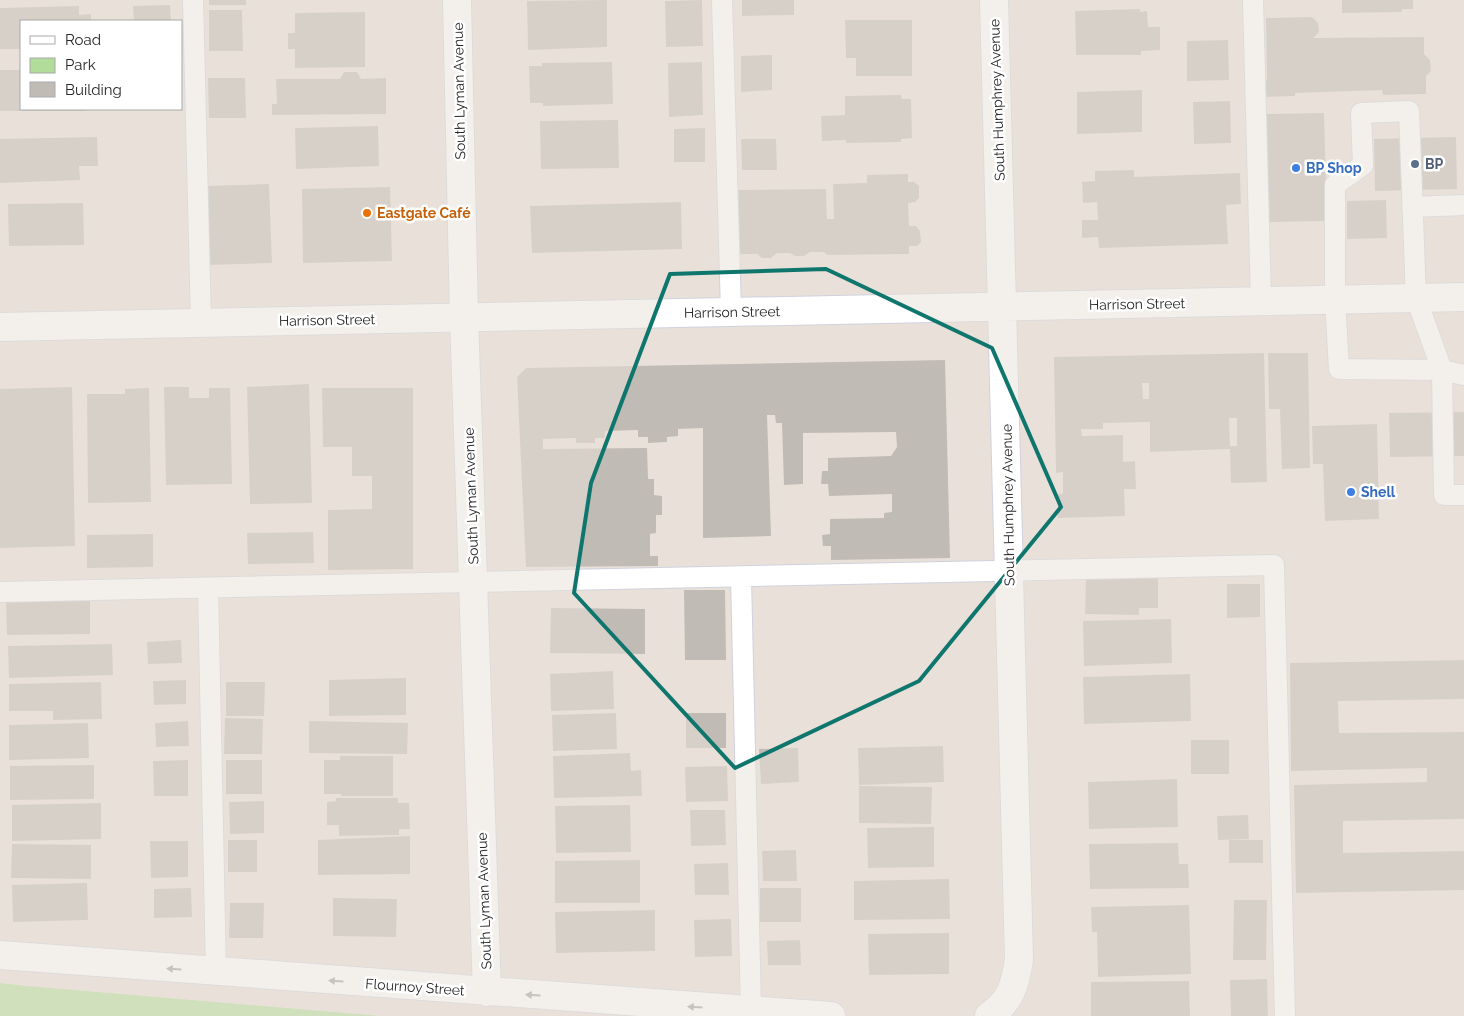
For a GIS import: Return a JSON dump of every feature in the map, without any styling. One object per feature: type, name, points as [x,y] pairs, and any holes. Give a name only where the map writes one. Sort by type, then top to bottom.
[{"type":"street","name":"South Lyman Avenue","points":[[457,0],[464,317],[487,992]]},
{"type":"street","name":"South Humphrey Avenue","points":[[994,0],[1019,960],[1016,983],[996,1011]]},
{"type":"street","name":"Harrison Street","points":[[0,327],[1464,297]]},
{"type":"street","name":"Flournoy Street","points":[[0,956],[831,1016]]},
{"type":"lane","points":[[193,0],[201,322]]},
{"type":"lane","points":[[722,0],[730,312]]},
{"type":"lane","points":[[1253,0],[1261,301]]},
{"type":"lane","points":[[1464,375],[1442,370],[1339,369],[1335,300],[1335,185],[1363,165],[1361,113],[1408,111],[1416,298],[1442,370],[1444,495],[1464,495]]},
{"type":"lane","points":[[1412,207],[1464,205]]},
{"type":"lane","points":[[0,592],[1274,565],[1285,1016]]},
{"type":"lane","points":[[741,577],[751,1010]]},
{"type":"lane","points":[[208,588],[216,972]]},
{"type":"highlighted area","points":[[826,269],[992,348],[1061,507],[919,681],[735,768],[574,593],[591,483],[670,274]]},
{"type":"green space","points":[[0,983],[27,986],[381,1016],[0,1016]]},
{"type":"building","points":[[209,0],[246,0],[246,5],[209,5]]},
{"type":"building","points":[[607,0],[607,47],[528,50],[527,1]]},
{"type":"building","points":[[702,0],[703,46],[666,47],[665,1]]},
{"type":"building","points":[[742,0],[794,0],[794,15],[742,16]]},
{"type":"building","points":[[1342,0],[1413,0],[1413,9],[1402,9],[1402,12],[1342,13]]},
{"type":"building","points":[[170,5],[171,20],[134,20],[133,6]]},
{"type":"building","points":[[79,6],[79,15],[91,14],[91,20],[20,20],[20,49],[0,49],[0,8]]},
{"type":"building","points":[[1140,9],[1140,12],[1147,11],[1148,27],[1160,27],[1160,50],[1141,51],[1141,55],[1076,55],[1075,11]]},
{"type":"building","points":[[209,10],[242,10],[243,51],[209,51]]},
{"type":"building","points":[[365,12],[365,67],[295,68],[295,49],[288,49],[288,33],[295,33],[295,13]]},
{"type":"building","points":[[1312,17],[1318,23],[1319,32],[1313,38],[1424,37],[1424,54],[1430,60],[1431,71],[1426,76],[1426,94],[1383,95],[1382,90],[1295,93],[1295,96],[1264,97],[1263,81],[1267,80],[1266,18]]},
{"type":"building","points":[[845,20],[912,20],[912,76],[856,76],[856,58],[846,58]]},
{"type":"building","points":[[1228,40],[1229,80],[1187,81],[1187,41]]},
{"type":"building","points":[[772,55],[772,90],[741,92],[741,56]]},
{"type":"building","points":[[612,62],[613,104],[543,106],[543,103],[530,103],[529,66],[542,66],[542,63]]},
{"type":"building","points":[[702,62],[703,115],[669,117],[668,63]]},
{"type":"building","points":[[0,70],[20,70],[20,110],[86,110],[86,111],[0,111]]},
{"type":"building","points":[[344,72],[357,72],[361,79],[386,78],[386,114],[272,115],[272,104],[277,104],[276,79],[340,79]]},
{"type":"building","points":[[208,78],[245,78],[246,118],[209,118]]},
{"type":"building","points":[[1142,90],[1142,132],[1077,134],[1077,92]]},
{"type":"building","points":[[901,95],[902,99],[911,99],[912,138],[901,139],[901,142],[846,143],[846,140],[822,141],[821,116],[845,115],[845,96]]},
{"type":"building","points":[[1230,101],[1231,143],[1194,144],[1193,102]]},
{"type":"building","name":"BP Shop","points":[[1324,113],[1327,221],[1269,222],[1266,114]]},
{"type":"building","points":[[618,120],[619,168],[541,169],[540,121]]},
{"type":"building","points":[[378,126],[379,166],[296,169],[295,128]]},
{"type":"building","points":[[705,128],[705,162],[674,162],[674,129]]},
{"type":"building","points":[[97,137],[98,166],[79,166],[80,180],[0,183],[0,139]]},
{"type":"building","name":"BP","points":[[1456,137],[1457,189],[1375,191],[1374,139]]},
{"type":"building","points":[[741,139],[776,139],[777,170],[742,170]]},
{"type":"building","points":[[1134,170],[1134,177],[1240,173],[1241,204],[1226,205],[1228,244],[1099,248],[1098,237],[1082,238],[1082,220],[1098,220],[1097,202],[1083,203],[1082,182],[1095,181],[1095,171]]},
{"type":"building","points":[[908,174],[908,182],[914,182],[919,186],[919,198],[915,202],[908,203],[909,226],[916,226],[920,231],[921,242],[917,246],[909,246],[909,254],[827,255],[824,252],[810,252],[804,256],[777,253],[771,258],[762,258],[757,254],[739,254],[738,190],[826,189],[827,219],[834,219],[833,184],[867,183],[867,175]]},
{"type":"building","points":[[269,184],[272,263],[209,265],[206,186]]},
{"type":"building","points":[[390,187],[392,261],[303,263],[302,189]]},
{"type":"building","points":[[1386,200],[1387,238],[1347,239],[1347,201]]},
{"type":"building","points":[[681,202],[682,249],[532,253],[530,206]]},
{"type":"building","points":[[83,203],[84,245],[9,246],[8,204]]},
{"type":"building","points":[[1264,353],[1267,482],[1231,483],[1230,449],[1150,452],[1150,422],[1103,423],[1103,429],[1081,429],[1082,436],[1123,435],[1123,462],[1135,461],[1136,489],[1124,489],[1125,516],[1058,518],[1058,494],[1063,494],[1063,472],[1056,473],[1054,357]],"holes":[[[1142,383],[1149,383],[1149,399],[1143,399]],[[1229,418],[1237,418],[1237,446],[1230,446]]]},
{"type":"building","points":[[1268,353],[1308,353],[1310,468],[1282,469],[1280,409],[1269,409]]},
{"type":"building","points":[[945,360],[950,558],[831,560],[831,546],[823,546],[822,535],[830,534],[830,519],[884,518],[884,513],[892,512],[892,494],[829,496],[828,484],[821,484],[822,471],[828,471],[828,458],[891,456],[897,447],[896,432],[803,433],[803,484],[784,485],[782,423],[776,423],[775,415],[767,415],[771,536],[703,538],[703,428],[678,429],[678,436],[667,437],[667,442],[648,443],[648,437],[638,437],[638,430],[605,431],[605,438],[595,438],[595,443],[576,443],[576,438],[543,439],[543,449],[647,448],[648,479],[654,479],[654,495],[662,496],[662,515],[656,515],[656,533],[650,534],[650,556],[658,556],[658,566],[526,567],[517,377],[526,368]]},
{"type":"building","points":[[309,384],[312,503],[250,504],[247,387]]},
{"type":"building","points":[[72,387],[75,546],[0,548],[0,389]]},
{"type":"building","points":[[164,387],[189,387],[189,398],[209,398],[209,388],[230,388],[232,484],[166,485]]},
{"type":"building","points":[[149,388],[151,502],[88,503],[87,394],[125,394],[125,389]]},
{"type":"building","points":[[322,388],[413,388],[413,569],[328,570],[328,510],[372,509],[372,476],[352,476],[352,447],[323,447]]},
{"type":"building","name":"Shell","points":[[1464,412],[1464,456],[1390,457],[1389,413]]},
{"type":"building","name":"Shell","points":[[1377,424],[1379,519],[1325,521],[1323,464],[1313,464],[1312,426]]},
{"type":"building","points":[[313,532],[314,563],[248,564],[247,533]]},
{"type":"building","points":[[153,534],[153,567],[87,568],[87,535]]},
{"type":"building","points":[[1086,577],[1158,578],[1158,608],[1139,608],[1139,615],[1085,614]]},
{"type":"building","points":[[1227,584],[1260,584],[1260,617],[1227,618]]},
{"type":"building","points":[[684,590],[725,590],[726,660],[685,660]]},
{"type":"building","points":[[90,599],[90,634],[7,635],[6,601]]},
{"type":"building","points":[[551,608],[645,609],[645,654],[550,653]]},
{"type":"building","points":[[1171,619],[1172,663],[1084,666],[1083,621]]},
{"type":"building","points":[[181,640],[182,663],[148,664],[147,642]]},
{"type":"building","points":[[112,644],[113,675],[9,678],[8,646]]},
{"type":"building","points":[[1464,660],[1464,699],[1338,701],[1339,733],[1464,732],[1464,819],[1343,821],[1343,853],[1464,851],[1464,890],[1296,893],[1294,785],[1427,782],[1427,768],[1291,771],[1290,663]]},
{"type":"building","points":[[613,671],[614,709],[551,711],[550,674]]},
{"type":"building","points":[[1190,674],[1191,721],[1084,724],[1083,677]]},
{"type":"building","points":[[406,678],[406,715],[329,716],[329,680]]},
{"type":"building","points":[[186,680],[186,704],[154,705],[153,681]]},
{"type":"building","points":[[101,682],[102,719],[53,720],[53,711],[9,711],[9,684]]},
{"type":"building","points":[[226,682],[265,682],[264,716],[226,716]]},
{"type":"building","points":[[616,713],[617,749],[553,751],[552,715]]},
{"type":"building","points":[[686,713],[726,713],[726,748],[686,748]]},
{"type":"building","points":[[225,718],[263,719],[262,754],[224,754]]},
{"type":"building","points":[[188,721],[189,746],[156,747],[155,723]]},
{"type":"building","points":[[309,721],[408,723],[407,754],[309,753]]},
{"type":"building","points":[[88,723],[89,758],[9,760],[9,725]]},
{"type":"building","points":[[1191,740],[1229,740],[1229,774],[1191,774]]},
{"type":"building","points":[[943,746],[944,782],[859,785],[858,748]]},
{"type":"building","points":[[798,748],[799,782],[761,784],[759,749]]},
{"type":"building","points":[[630,753],[631,771],[641,770],[642,796],[554,798],[553,756]]},
{"type":"building","points":[[340,756],[393,756],[393,796],[341,796],[341,794],[324,794],[324,760],[340,760]]},
{"type":"building","points":[[188,760],[188,796],[154,796],[153,761]]},
{"type":"building","points":[[226,760],[262,760],[262,794],[226,794]]},
{"type":"building","points":[[94,765],[94,799],[10,800],[10,766]]},
{"type":"building","points":[[727,766],[728,801],[686,802],[685,767]]},
{"type":"building","points":[[1177,779],[1178,827],[1089,829],[1088,782]]},
{"type":"building","points":[[859,786],[932,787],[931,824],[859,823]]},
{"type":"building","points":[[336,798],[398,798],[398,803],[409,803],[410,829],[399,829],[399,835],[339,836],[339,825],[327,825],[327,802],[336,801]]},
{"type":"building","points":[[264,801],[264,833],[230,834],[229,802]]},
{"type":"building","points":[[101,803],[101,839],[12,841],[12,805]]},
{"type":"building","points":[[630,805],[631,852],[556,853],[555,806]]},
{"type":"building","points":[[690,810],[725,810],[726,845],[691,846]]},
{"type":"building","points":[[1248,815],[1249,839],[1218,840],[1217,816]]},
{"type":"building","points":[[934,827],[934,867],[868,868],[867,828]]},
{"type":"building","points":[[410,836],[410,874],[318,875],[318,840]]},
{"type":"building","points":[[228,840],[257,840],[257,872],[228,872]]},
{"type":"building","points":[[1229,840],[1263,840],[1263,863],[1229,863]]},
{"type":"building","points":[[150,841],[188,841],[188,877],[151,878]]},
{"type":"building","points":[[1178,843],[1179,864],[1188,864],[1189,888],[1090,889],[1089,844]]},
{"type":"building","points":[[12,844],[91,845],[91,879],[11,878]]},
{"type":"building","points":[[796,850],[797,881],[763,881],[762,851]]},
{"type":"building","points":[[640,860],[640,903],[555,903],[555,861]]},
{"type":"building","points":[[728,863],[729,895],[695,895],[694,864]]},
{"type":"building","points":[[949,879],[950,919],[854,920],[854,881]]},
{"type":"building","points":[[87,883],[88,920],[13,922],[12,885]]},
{"type":"building","points":[[191,888],[192,917],[154,918],[154,889]]},
{"type":"building","points":[[760,888],[801,888],[801,922],[760,922]]},
{"type":"building","points":[[333,898],[397,899],[396,937],[333,936]]},
{"type":"building","points":[[1234,900],[1267,900],[1266,960],[1233,960]]},
{"type":"building","points":[[230,903],[264,903],[263,938],[229,938]]},
{"type":"building","points":[[1189,905],[1191,974],[1098,977],[1097,932],[1092,932],[1091,907]]},
{"type":"building","points":[[655,910],[655,951],[556,953],[555,912]]},
{"type":"building","points":[[731,919],[732,956],[695,957],[694,920]]},
{"type":"building","points":[[949,933],[949,974],[869,975],[868,934]]},
{"type":"building","points":[[800,940],[801,965],[768,965],[767,941]]},
{"type":"building","points":[[1267,979],[1268,1016],[1231,1016],[1230,980]]},
{"type":"building","points":[[1189,981],[1190,1016],[1091,1016],[1091,982]]},
{"type":"place","name":"BP","points":[[1415,164]]},
{"type":"place","name":"BP Shop","points":[[1296,168]]},
{"type":"place","name":"Eastgate Café","points":[[367,213]]},
{"type":"place","name":"Shell","points":[[1351,492]]}]
